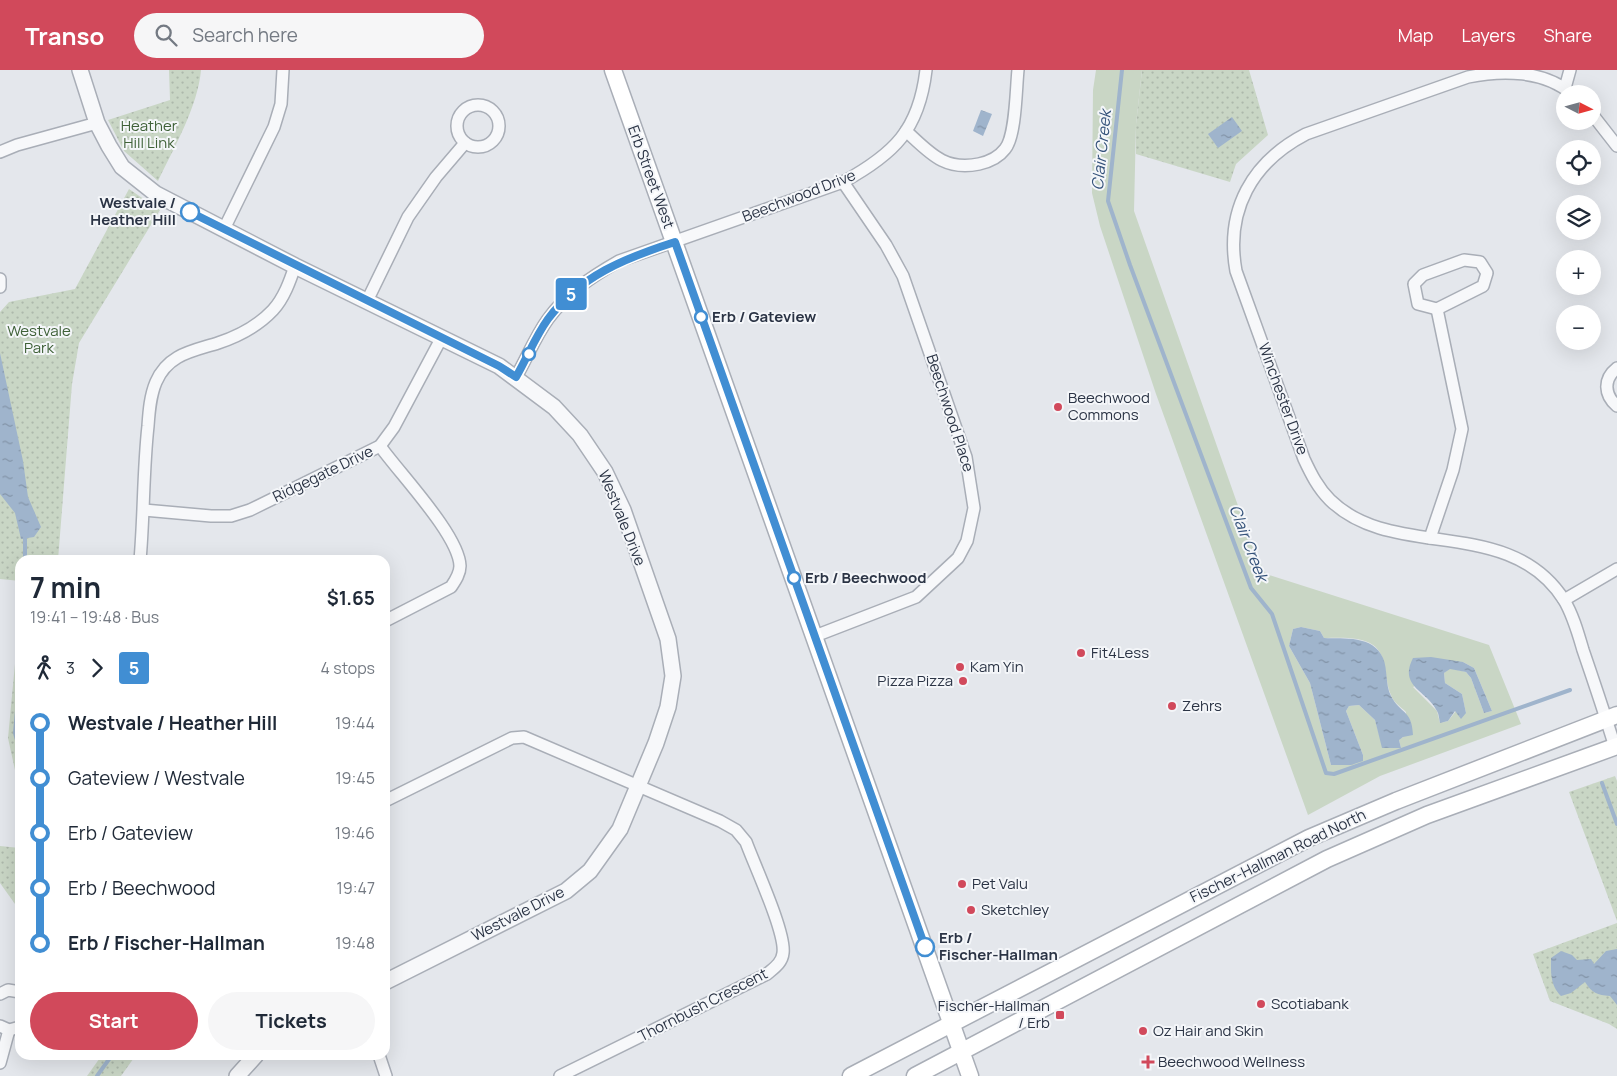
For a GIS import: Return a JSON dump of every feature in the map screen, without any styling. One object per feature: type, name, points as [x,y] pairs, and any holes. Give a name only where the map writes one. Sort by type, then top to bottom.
[{"type":"main road","name":"Erb Street West","points":[[613,70],[970,1076]]},
{"type":"main road","name":"Fischer-Hallman Road North","points":[[851,1076],[1309,838],[1396,800],[1611,717]]},
{"type":"main road","name":"Fischer-Hallman Road North","points":[[915,1076],[962,1053],[1327,859],[1427,815],[1616,747]]},
{"type":"street","name":"Westvale Drive","points":[[80,70],[97,122],[122,167],[156,194],[295,266],[442,337],[516,377],[554,407],[580,435],[606,472],[623,510],[668,639],[673,676],[668,707],[656,744],[620,829],[590,871],[566,891],[390,979]]},
{"type":"street","points":[[224,229],[274,127],[281,104],[283,70]]},
{"type":"street","name":"Beechwood Drive","points":[[516,377],[547,321],[564,299],[586,281],[619,261],[843,182],[880,160],[895,147],[906,131],[923,96],[926,70]]},
{"type":"street","points":[[906,131],[934,157],[961,168],[987,163],[1006,149],[1013,125],[1018,70]]},
{"type":"street","name":"Winchester Drive","points":[[1569,85],[1570,70]]},
{"type":"street","name":"Winchester Drive","points":[[1556,85],[1541,77],[1523,72],[1489,72],[1468,77],[1306,134],[1283,146],[1269,159],[1245,192],[1236,216],[1233,256],[1236,271],[1304,458],[1315,482],[1331,501],[1358,520],[1381,528],[1500,551],[1524,561],[1545,578],[1564,600],[1573,620],[1611,717],[1616,747]]},
{"type":"street","points":[[0,152],[17,145],[97,122]]},
{"type":"street","points":[[1601,126],[1617,146]]},
{"type":"street","points":[[367,300],[408,218],[436,177],[466,143]]},
{"type":"street","name":"Beechwood Place","points":[[815,636],[916,597],[958,558],[967,541],[974,508],[966,457],[903,276],[886,244],[843,182]]},
{"type":"street","points":[[1464,260],[1480,262],[1487,273],[1483,286],[1437,308],[1418,304],[1414,284],[1423,275],[1448,265],[1464,260]]},
{"type":"street","points":[[140,555],[146,449],[151,398],[156,381],[177,356],[238,335],[258,324],[274,310],[283,296],[295,266]]},
{"type":"street","points":[[0,279],[0,287]]},
{"type":"street","points":[[1430,538],[1453,470],[1462,429],[1437,308]]},
{"type":"street","name":"Ridgegate Drive","points":[[144,510],[231,516],[250,510],[380,446],[394,427],[442,337]]},
{"type":"street","points":[[1617,368],[1609,376],[1606,389],[1608,396],[1617,406]]},
{"type":"street","points":[[380,446],[442,524],[457,555],[460,567],[457,578],[451,587],[390,618]]},
{"type":"street","points":[[1564,600],[1617,569]]},
{"type":"street","name":"Thornbush Crescent","points":[[390,799],[512,738],[524,737],[720,821],[736,830],[746,842],[781,934],[783,955],[777,966],[767,974],[560,1076]]},
{"type":"street","points":[[0,994],[8,990],[15,991]]},
{"type":"street","points":[[0,1063],[10,1028]]},
{"type":"street","points":[[237,1076],[251,1060]]},
{"type":"street","points":[[381,1060],[386,1076]]},
{"type":"green space","name":"Heather Hill Link","points":[[169,70],[201,70],[199,84],[190,112],[158,181],[124,151],[108,120],[170,100]]},
{"type":"green space","points":[[1096,70],[1142,70],[1136,124],[1134,211],[1254,551],[1266,574],[1489,645],[1521,724],[1380,776],[1308,815],[1156,394],[1100,226],[1092,193],[1093,90]],"holes":[[[1301,627],[1320,631],[1324,638],[1362,640],[1378,649],[1383,661],[1392,698],[1406,712],[1403,737],[1399,740],[1401,748],[1383,748],[1375,720],[1359,705],[1349,706],[1346,711],[1363,755],[1331,765],[1310,683],[1289,646],[1293,629]],[[1463,662],[1474,668],[1492,711],[1484,713],[1471,678],[1466,672],[1451,668]],[[1448,669],[1444,673],[1445,683],[1462,694],[1466,713],[1456,711],[1448,721],[1440,723],[1437,711],[1413,687]]]},
{"type":"green space","points":[[1142,70],[1249,70],[1268,135],[1236,164],[1230,182],[1136,154],[1136,124]]},
{"type":"green space","name":"Westvale Park","points":[[129,189],[160,210],[79,343],[72,384],[58,555],[15,555],[15,580],[0,579],[0,312],[9,302],[75,289]]},
{"type":"green space","points":[[15,664],[15,770],[8,738]]},
{"type":"green space","points":[[1615,776],[1617,781],[1617,921],[1569,792]]},
{"type":"green space","points":[[0,846],[15,848],[15,904],[0,883]]},
{"type":"green space","points":[[1617,923],[1617,1029],[1609,1024],[1550,1001],[1533,954]]},
{"type":"green space","points":[[98,1060],[132,1060],[121,1076],[87,1076]]},
{"type":"water","points":[[981,110],[992,114],[983,136],[973,131]]},
{"type":"water","points":[[1232,117],[1242,131],[1218,148],[1208,134]]},
{"type":"water","points":[[0,353],[23,461],[28,497],[41,527],[34,537],[21,539],[15,513],[0,494]]},
{"type":"water","points":[[1301,627],[1320,631],[1324,638],[1365,642],[1372,645],[1378,651],[1385,663],[1391,696],[1394,702],[1408,716],[1412,727],[1413,735],[1399,740],[1401,748],[1382,748],[1375,720],[1359,705],[1349,706],[1346,711],[1363,755],[1363,761],[1351,765],[1331,765],[1310,683],[1289,646],[1293,629]]},
{"type":"water","points":[[1431,657],[1463,662],[1474,668],[1492,711],[1484,713],[1471,678],[1466,672],[1450,669],[1444,673],[1445,683],[1462,694],[1466,713],[1461,719],[1455,711],[1448,721],[1440,723],[1438,712],[1433,704],[1416,688],[1409,676],[1409,668],[1413,658]]},
{"type":"water","points":[[1617,949],[1617,1005],[1610,996],[1595,993],[1585,982],[1571,993],[1561,996],[1557,992],[1552,978],[1551,958],[1561,951],[1572,955],[1577,960],[1591,959],[1594,964],[1606,951]]},
{"type":"waterway","name":"Clair Creek","points":[[1122,70],[1108,201],[1130,265],[1251,588],[1272,614],[1326,773],[1334,774],[1570,690]]},
{"type":"waterway","points":[[25,533],[25,555]]},
{"type":"waterway","name":"Clair Creek","points":[[1602,783],[1617,824]]},
{"type":"waterway","points":[[97,1076],[108,1060]]},
{"type":"bus line","name":"5","points":[[190,212],[295,266],[442,337],[499,366],[516,377],[547,321],[564,299],[586,281],[619,261],[675,242],[925,947]]},
{"type":"place","name":"Westvale / Heather Hill","points":[[190,212]]},
{"type":"place","name":"Erb / Gateview","points":[[701,317]]},
{"type":"place","name":"Beechwood Commons","points":[[1058,407]]},
{"type":"place","name":"Erb / Beechwood","points":[[794,578]]},
{"type":"place","name":"Fit4Less","points":[[1081,653]]},
{"type":"place","name":"Kam Yin","points":[[960,667]]},
{"type":"place","name":"Pizza Pizza","points":[[963,681]]},
{"type":"place","name":"Zehrs","points":[[1172,706]]},
{"type":"place","name":"Pet Valu","points":[[962,884]]},
{"type":"place","name":"Sketchley","points":[[971,910]]},
{"type":"place","name":"Erb / Fischer-Hallman","points":[[925,947]]},
{"type":"place","name":"Scotiabank","points":[[1261,1004]]},
{"type":"place","name":"Fischer-Hallman / Erb","points":[[1060,1015]]},
{"type":"place","name":"Oz Hair and Skin","points":[[1143,1031]]},
{"type":"place","name":"Beechwood Wellness","points":[[1148,1062]]}]
